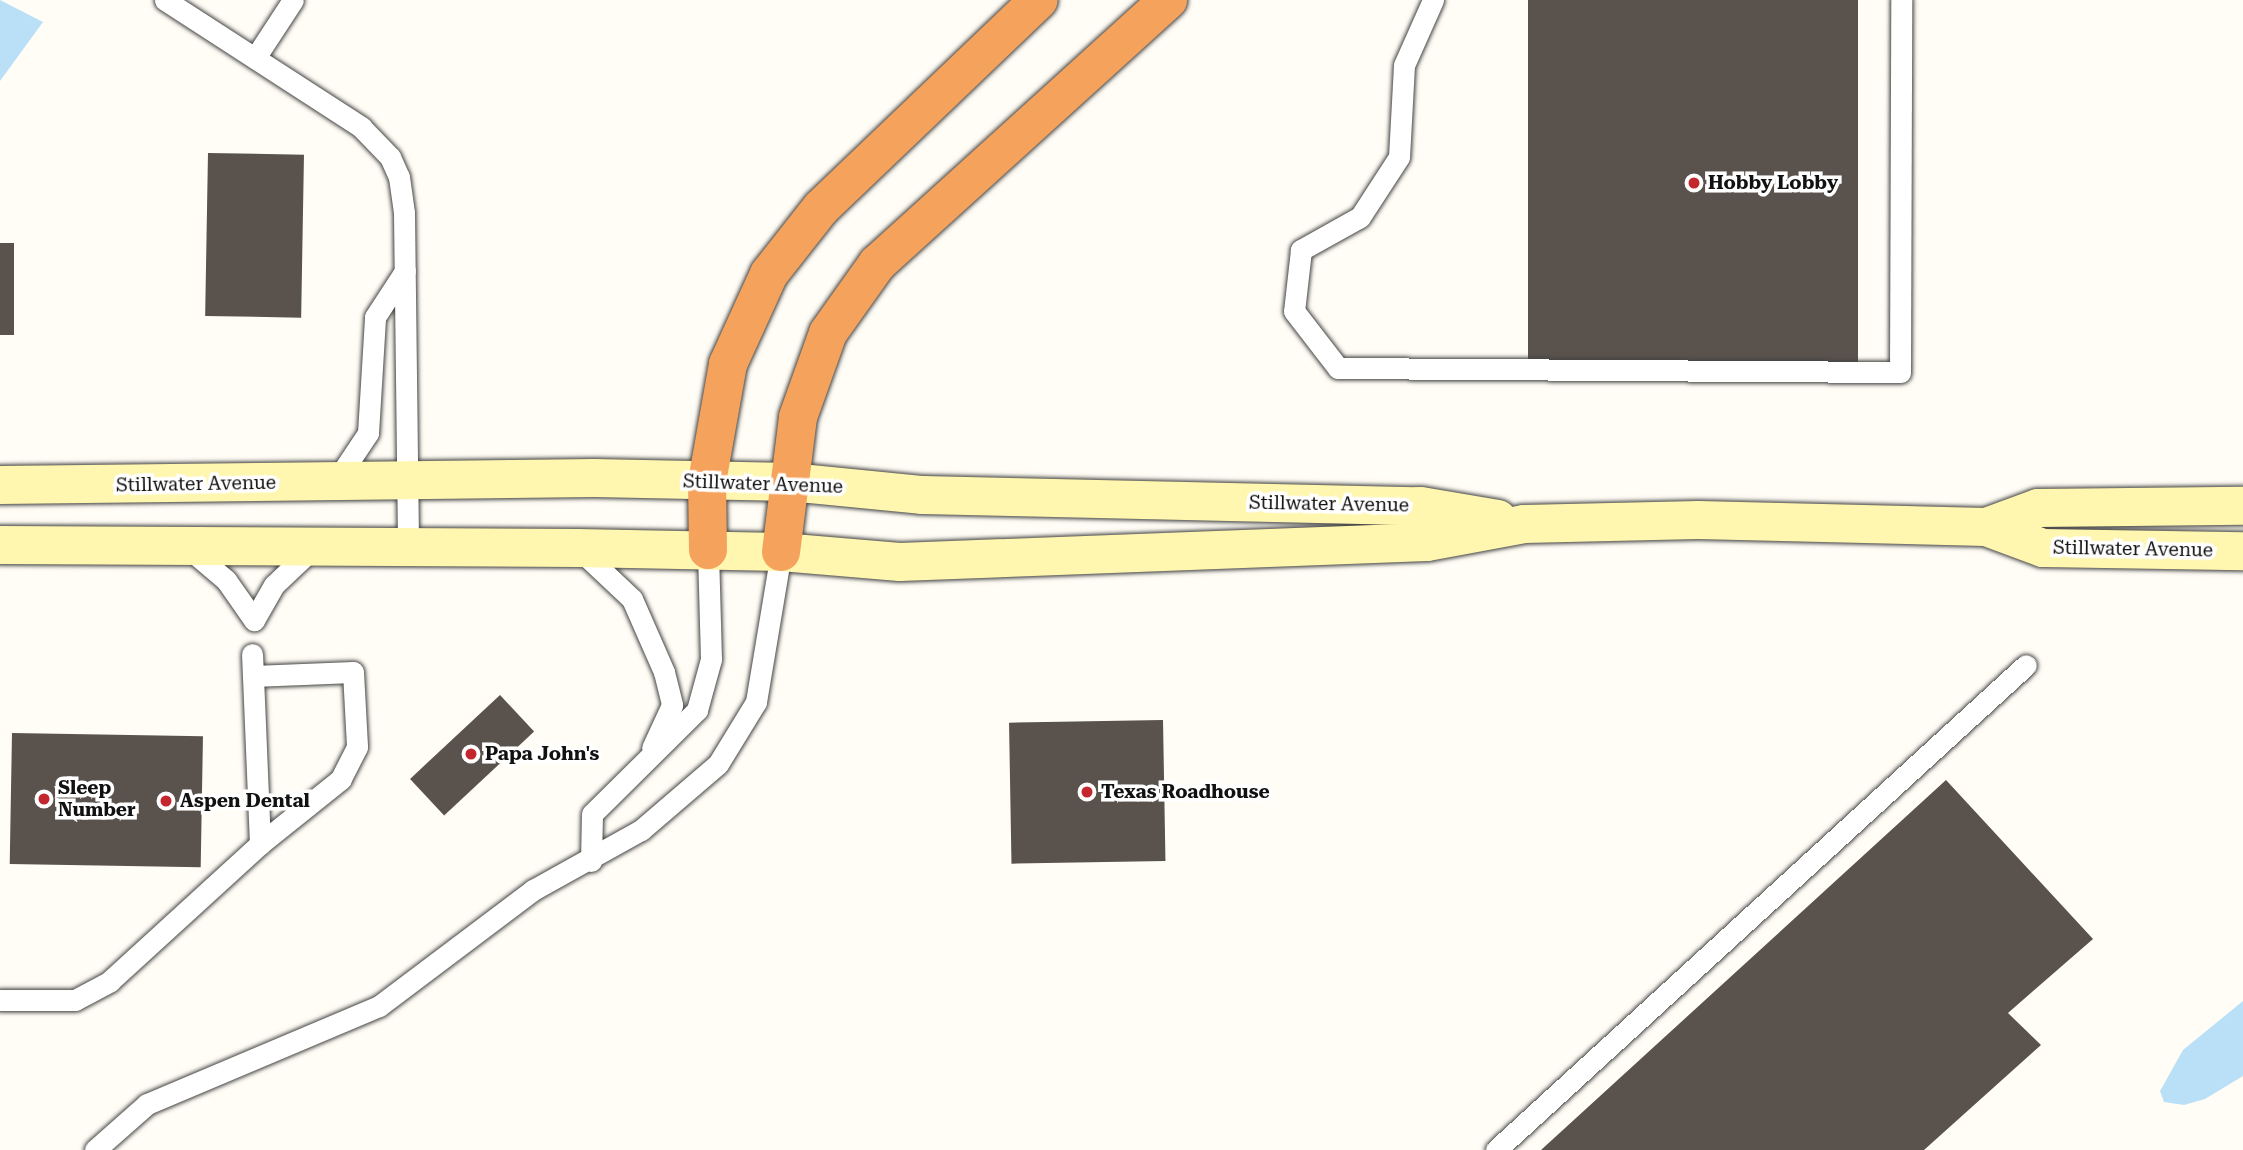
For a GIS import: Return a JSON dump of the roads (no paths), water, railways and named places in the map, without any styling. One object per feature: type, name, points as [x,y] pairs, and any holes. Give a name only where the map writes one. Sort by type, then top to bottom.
[{"type":"highway","points":[[781,552],[798,417],[828,333],[877,264],[1168,0]]},
{"type":"highway","points":[[708,551],[707,482],[728,364],[769,274],[821,208],[1031,5]]},
{"type":"main road","name":"Stillwater Avenue","points":[[0,485],[594,478],[790,482],[923,495],[1421,506],[1524,524]]},
{"type":"main road","name":"Stillwater Avenue","points":[[1986,527],[2038,509],[2243,506]]},
{"type":"main road","name":"Stillwater Avenue","points":[[0,545],[408,545],[578,548],[781,552],[900,562],[1427,542],[1524,524],[1698,520],[1986,527],[2043,548],[2243,551]]},
{"type":"lane","points":[[165,0],[361,127],[390,157],[402,201],[408,545]]},
{"type":"lane","points":[[255,58],[293,0]]},
{"type":"lane","points":[[1433,0],[1404,65],[1399,157],[1360,217],[1301,250],[1294,311],[1338,368],[1900,373],[1901,0]]},
{"type":"lane","points":[[336,481],[368,433],[374,317],[405,271]]},
{"type":"lane","points":[[184,545],[226,580],[254,620],[274,584],[316,545]]},
{"type":"lane","points":[[578,548],[632,599],[664,672],[672,705],[647,759]]},
{"type":"lane","points":[[591,861],[592,814],[697,710],[711,659],[708,551]]},
{"type":"lane","points":[[95,1150],[147,1104],[379,1006],[533,890],[591,861],[641,830],[718,764],[756,702],[781,552]]},
{"type":"lane","points":[[252,654],[260,844]]},
{"type":"lane","points":[[1496,1150],[2026,665]]},
{"type":"lane","points":[[0,1000],[75,1000],[110,981],[260,844],[341,779],[357,747],[353,672],[253,676]]},
{"type":"water","points":[[0,0],[43,22],[0,81]]},
{"type":"water","points":[[2243,1001],[2243,1076],[2205,1099],[2184,1105],[2164,1102],[2160,1091],[2183,1050]]},
{"type":"place","name":"Hobby Lobby","points":[[1694,183]]},
{"type":"place","name":"Papa John's","points":[[471,754]]},
{"type":"place","name":"Texas Roadhouse","points":[[1087,792]]},
{"type":"place","name":"Sleep Number","points":[[44,799]]},
{"type":"place","name":"Aspen Dental","points":[[166,801]]}]
